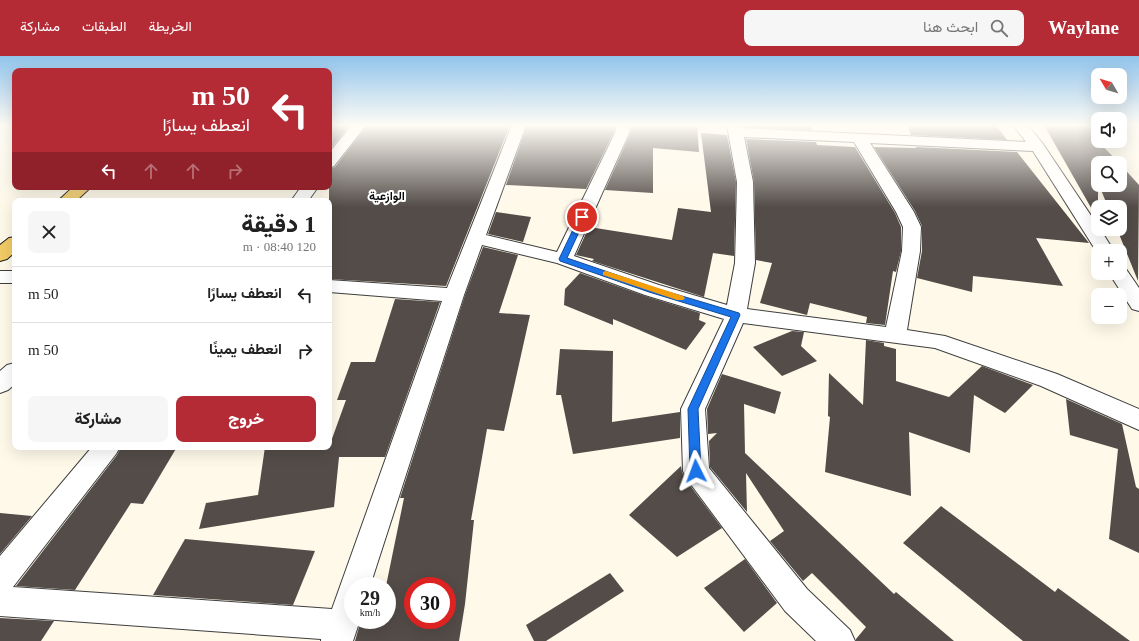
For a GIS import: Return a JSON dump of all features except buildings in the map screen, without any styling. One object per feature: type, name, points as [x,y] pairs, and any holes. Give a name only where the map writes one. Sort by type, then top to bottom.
[{"type":"main road","points":[[70,198],[80,190]]},
{"type":"main road","points":[[0,255],[12,245]]},
{"type":"street","points":[[359,577],[454,294],[509,152]]},
{"type":"street","points":[[563,259],[613,152]]},
{"type":"street","points":[[739,152],[745,182],[745,263],[736,315],[693,409],[696,471],[796,600],[839,641]]},
{"type":"street","points":[[868,152],[906,212],[912,227],[912,251],[895,335]]},
{"type":"street","points":[[1041,152],[1100,244]]},
{"type":"street","points":[[301,198],[308,190]]},
{"type":"street","points":[[476,238],[563,259],[652,290],[736,315],[937,341],[1049,380],[1139,420]]},
{"type":"street","points":[[0,277],[12,277]]},
{"type":"street","points":[[1124,280],[1139,304]]},
{"type":"street","points":[[332,286],[454,294]]},
{"type":"street","points":[[0,384],[12,374]]},
{"type":"street","points":[[0,579],[104,450]]},
{"type":"street","points":[[0,601],[340,633],[344,621]]},
{"type":"slow traffic","points":[[606,274],[680,298]]},
{"type":"district","name":"الوازعية","points":[[387,196]]},
{"type":"route","points":[[582,217],[563,259],[652,290],[736,315],[693,409],[696,471]]}]
